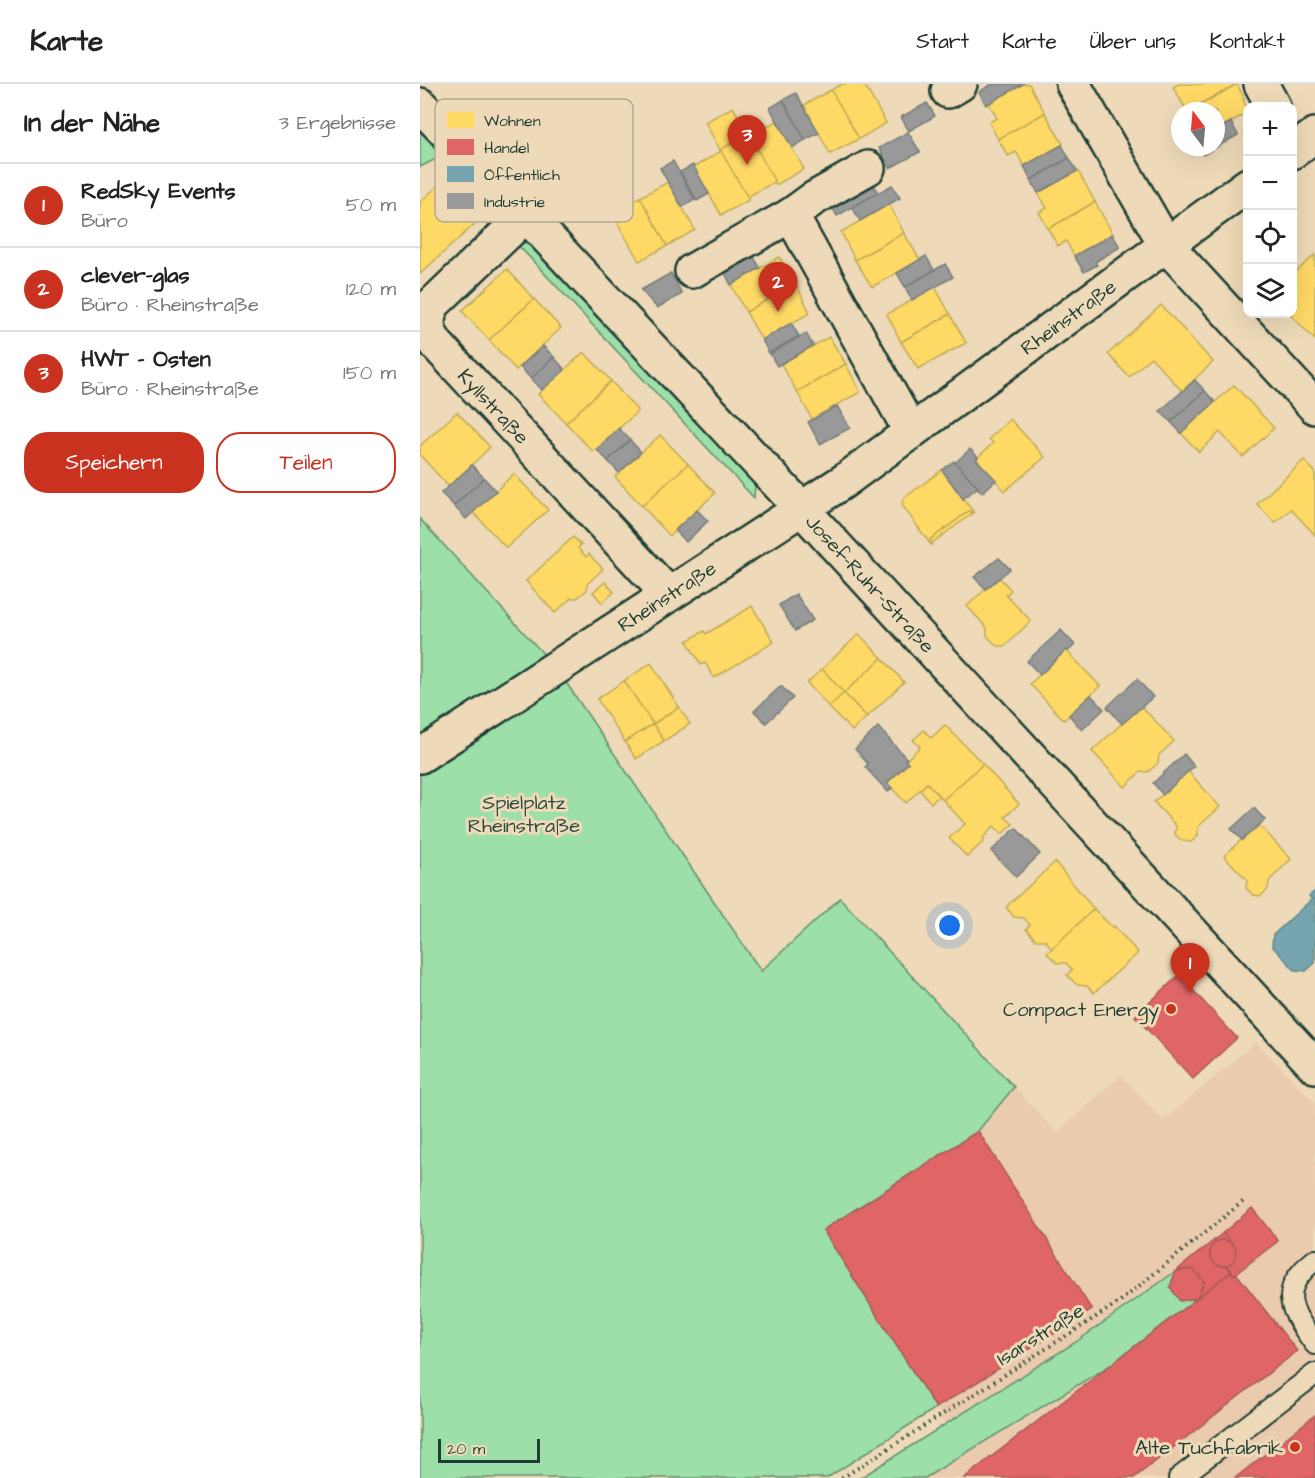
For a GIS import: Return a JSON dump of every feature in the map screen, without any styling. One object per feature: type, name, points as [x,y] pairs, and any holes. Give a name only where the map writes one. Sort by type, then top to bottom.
[{"type":"street","points":[[1073,84],[1166,245],[1315,407]]},
{"type":"street","points":[[1261,84],[1272,102]]},
{"type":"street","name":"Josef-Ruhr-Straße","points":[[420,105],[435,121]]},
{"type":"street","points":[[692,271],[868,168]]},
{"type":"street","name":"Rheinstraße","points":[[420,756],[844,481],[1243,189]]},
{"type":"street","points":[[790,215],[911,432]]},
{"type":"street","name":"Kyllstraße","points":[[519,222],[433,304],[428,315],[430,332],[438,346],[668,594]]},
{"type":"street","name":"Josef-Ruhr-Straße","points":[[533,222],[801,508],[1315,1066]]},
{"type":"lane","points":[[1315,1260],[1304,1268],[1294,1282],[1291,1307],[1298,1322],[1315,1344]]},
{"type":"lane","points":[[1179,1478],[1315,1374]]},
{"type":"path","name":"Isarstraße","points":[[842,1478],[1118,1303],[1245,1200]]},
{"type":"shaded area","name":"Alte Tuchfabrik","points":[[1256,1042],[1315,1103],[1315,1478],[925,1478],[959,1455],[936,1408],[823,1230],[978,1131],[1014,1087],[1057,1133],[1121,1075],[1163,1121]]},
{"type":"green space","points":[[420,124],[435,140],[435,160],[420,167]]},
{"type":"green space","points":[[531,242],[755,484],[754,498],[517,244]]},
{"type":"green space","points":[[420,519],[549,660],[420,743]]},
{"type":"green space","name":"Spielplatz Rheinstraße","points":[[561,675],[761,971],[840,898],[1014,1087],[978,1131],[823,1230],[936,1408],[827,1478],[420,1478],[420,766]]},
{"type":"green space","points":[[1176,1271],[1170,1287],[1180,1301],[1197,1298],[1109,1366],[925,1478],[860,1478],[1076,1342]]},
{"type":"building: Wohnen","points":[[842,84],[864,84],[886,123],[859,139],[831,90]]},
{"type":"building: Wohnen","points":[[1023,84],[1029,84],[1045,113],[998,139],[989,122],[997,118],[989,103]]},
{"type":"building: Wohnen","points":[[1179,84],[1237,84],[1204,102],[1182,102],[1173,87]]},
{"type":"building: Wohnen","points":[[1237,84],[1244,98],[1243,115],[1225,125],[1225,102],[1206,102]]},
{"type":"building: Wohnen","points":[[831,90],[859,139],[830,154],[804,105]]},
{"type":"building: Wohnen","points":[[733,107],[749,134],[720,150],[705,122]]},
{"type":"building: Wohnen","points":[[1045,113],[1063,144],[1024,166],[1016,152],[1008,156],[998,139]]},
{"type":"building: Wohnen","points":[[777,121],[804,169],[776,185],[749,136]]},
{"type":"building: Wohnen","points":[[749,134],[775,182],[747,197],[720,150]]},
{"type":"building: Wohnen","points":[[721,151],[749,200],[721,215],[694,167]]},
{"type":"building: Wohnen","points":[[1078,171],[1095,202],[1048,229],[1039,212],[1047,208],[1038,193]]},
{"type":"building: Wohnen","points":[[668,182],[695,230],[667,246],[640,197]]},
{"type":"building: Wohnen","points":[[435,188],[435,222],[476,223],[420,274],[420,202]]},
{"type":"building: Wohnen","points":[[640,197],[667,246],[639,261],[617,222],[633,222],[633,201]]},
{"type":"building: Wohnen","points":[[1095,202],[1113,234],[1074,256],[1066,241],[1058,246],[1048,229]]},
{"type":"building: Wohnen","points":[[889,204],[904,233],[855,260],[841,232]]},
{"type":"building: Wohnen","points":[[904,233],[920,260],[872,287],[855,260]]},
{"type":"building: Wohnen","points":[[1315,255],[1315,340],[1294,318],[1297,318],[1297,271]]},
{"type":"building: Wohnen","points":[[779,257],[796,284],[746,312],[731,285]]},
{"type":"building: Wohnen","points":[[507,269],[534,299],[489,340],[462,311]]},
{"type":"building: Wohnen","points":[[796,284],[810,313],[762,340],[746,312]]},
{"type":"building: Wohnen","points":[[935,287],[950,314],[901,342],[887,314]]},
{"type":"building: Wohnen","points":[[534,299],[561,328],[516,370],[489,340]]},
{"type":"building: Wohnen","points":[[1161,305],[1213,362],[1182,391],[1151,357],[1129,377],[1108,354]]},
{"type":"building: Wohnen","points":[[950,314],[966,343],[918,369],[901,342]]},
{"type":"building: Wohnen","points":[[829,337],[846,364],[797,392],[781,364]]},
{"type":"building: Wohnen","points":[[584,352],[611,381],[566,423],[538,394]]},
{"type":"building: Wohnen","points":[[846,364],[860,392],[812,419],[797,392]]},
{"type":"building: Wohnen","points":[[611,381],[638,411],[593,452],[566,423]]},
{"type":"building: Wohnen","points":[[1234,385],[1274,428],[1243,457],[1220,432],[1199,452],[1181,433]]},
{"type":"building: Wohnen","points":[[457,412],[490,447],[449,487],[420,455],[420,446]]},
{"type":"building: Wohnen","points":[[1010,419],[1045,457],[1005,491],[976,459],[993,443],[989,439]]},
{"type":"building: Wohnen","points":[[660,435],[688,464],[642,506],[615,477]]},
{"type":"building: Wohnen","points":[[1304,460],[1315,472],[1315,535],[1291,509],[1275,523],[1257,504]]},
{"type":"building: Wohnen","points":[[688,464],[715,493],[670,536],[642,506]]},
{"type":"building: Wohnen","points":[[942,470],[974,513],[969,511],[930,540],[931,545],[902,505],[903,499]]},
{"type":"building: Wohnen","points":[[514,474],[548,510],[506,548],[473,512]]},
{"type":"building: Wohnen","points":[[969,511],[972,514],[932,543],[930,540]]},
{"type":"building: Wohnen","points":[[573,537],[581,545],[578,548],[586,557],[589,554],[603,569],[587,584],[587,590],[577,598],[571,598],[555,613],[526,581]]},
{"type":"building: Wohnen","points":[[999,577],[1011,590],[1006,595],[1031,621],[1005,646],[997,646],[987,636],[987,628],[967,606]]},
{"type":"building: Wohnen","points":[[605,582],[614,592],[602,603],[593,592]]},
{"type":"building: Wohnen","points":[[752,606],[774,642],[714,678],[705,663],[701,665],[687,641],[704,631],[706,634]]},
{"type":"building: Wohnen","points":[[859,634],[882,658],[844,693],[822,669]]},
{"type":"building: Wohnen","points":[[1066,650],[1100,686],[1064,720],[1030,684]]},
{"type":"building: Wohnen","points":[[882,658],[904,682],[867,717],[844,693]]},
{"type":"building: Wohnen","points":[[651,663],[679,707],[653,724],[624,681]]},
{"type":"building: Wohnen","points":[[822,669],[844,693],[829,707],[807,683]]},
{"type":"building: Wohnen","points":[[624,681],[653,724],[625,742],[597,699]]},
{"type":"building: Wohnen","points":[[844,693],[867,717],[852,731],[829,707]]},
{"type":"building: Wohnen","points":[[1141,706],[1174,741],[1159,755],[1158,763],[1148,772],[1141,771],[1125,787],[1092,751]]},
{"type":"building: Wohnen","points":[[679,707],[690,724],[664,741],[653,724]]},
{"type":"building: Wohnen","points":[[653,724],[664,741],[636,759],[625,742]]},
{"type":"building: Wohnen","points":[[945,725],[983,764],[943,800],[927,783],[906,803],[887,783],[908,763],[905,761],[920,747],[913,740],[924,730],[931,738]]},
{"type":"building: Wohnen","points":[[983,764],[1019,804],[1005,817],[1013,824],[1002,834],[994,826],[983,838],[984,841],[967,857],[949,838],[965,824],[943,800]]},
{"type":"building: Wohnen","points":[[1188,771],[1220,807],[1198,827],[1198,836],[1191,842],[1182,841],[1175,834],[1176,826],[1154,802]]},
{"type":"building: Wohnen","points":[[927,783],[939,796],[931,803],[920,790]]},
{"type":"building: Wohnen","points":[[1258,824],[1291,859],[1269,881],[1268,889],[1261,896],[1253,895],[1246,888],[1247,880],[1224,856]]},
{"type":"building: Wohnen","points":[[1055,862],[1094,909],[1052,949],[1045,940],[1036,940],[1026,929],[1030,925],[1024,918],[1014,917],[1006,907]]},
{"type":"building: Wohnen","points":[[1094,909],[1112,927],[1114,926],[1138,953],[1094,993],[1087,986],[1077,985],[1067,975],[1072,970],[1066,963],[1057,963],[1047,953]]},
{"type":"building: Handel","points":[[1179,975],[1237,1038],[1193,1079],[1135,1016]]},
{"type":"building: Handel","points":[[978,1131],[1092,1310],[936,1408],[823,1230]]},
{"type":"building: Handel","points":[[1252,1208],[1278,1241],[1234,1275],[1227,1265],[1234,1259],[1235,1251],[1223,1233]]},
{"type":"building: Handel","points":[[1223,1233],[1233,1245],[1226,1241],[1218,1241],[1211,1248],[1210,1256],[1216,1264],[1227,1265],[1231,1272],[1197,1298],[1204,1282],[1193,1269],[1176,1271]]},
{"type":"building: Handel","points":[[1223,1240],[1232,1244],[1236,1253],[1232,1262],[1223,1266],[1214,1262],[1210,1253],[1214,1244]]},
{"type":"building: Handel","points":[[1193,1269],[1204,1282],[1197,1298],[1180,1301],[1170,1287],[1176,1271]]},
{"type":"building: Handel","points":[[1231,1272],[1234,1275],[1236,1273],[1297,1351],[1134,1478],[964,1478]]},
{"type":"building: Handel","name":"Alte Tuchfabrik","points":[[1315,1415],[1315,1478],[1235,1478]]},
{"type":"building: Öffentlich","points":[[1315,891],[1315,963],[1306,971],[1295,970],[1272,946],[1273,935],[1312,899],[1309,896]]},
{"type":"building: Industrie","points":[[992,84],[1023,84],[986,105],[979,92]]},
{"type":"building: Industrie","points":[[796,93],[819,133],[805,140],[783,100]]},
{"type":"building: Industrie","points":[[783,100],[805,140],[792,148],[770,108]]},
{"type":"building: Industrie","points":[[927,103],[935,116],[909,131],[901,117]]},
{"type":"building: Industrie","points":[[1231,122],[1238,135],[1225,142],[1225,125]]},
{"type":"building: Industrie","points":[[908,132],[920,152],[890,168],[879,148]]},
{"type":"building: Industrie","points":[[1062,145],[1069,158],[1031,180],[1024,166]]},
{"type":"building: Industrie","points":[[1069,158],[1077,171],[1038,193],[1031,180]]},
{"type":"building: Industrie","points":[[673,161],[695,200],[682,207],[660,168]]},
{"type":"building: Industrie","points":[[693,165],[709,194],[697,201],[680,172]]},
{"type":"building: Industrie","points":[[871,180],[878,193],[837,216],[830,203]]},
{"type":"building: Industrie","points":[[892,185],[900,198],[860,221],[852,207]]},
{"type":"building: Industrie","points":[[1112,234],[1120,247],[1095,262],[1097,265],[1084,272],[1074,256]]},
{"type":"building: Industrie","points":[[753,255],[760,268],[731,285],[724,271]]},
{"type":"building: Industrie","points":[[926,256],[934,270],[905,287],[897,273]]},
{"type":"building: Industrie","points":[[945,264],[953,277],[912,300],[905,287]]},
{"type":"building: Industrie","points":[[671,273],[682,294],[657,308],[641,290]]},
{"type":"building: Industrie","points":[[791,323],[799,336],[769,353],[762,340]]},
{"type":"building: Industrie","points":[[806,333],[813,346],[777,366],[770,354]]},
{"type":"building: Industrie","points":[[543,346],[554,357],[531,379],[520,367]]},
{"type":"building: Industrie","points":[[554,357],[565,370],[542,390],[531,379]]},
{"type":"building: Industrie","points":[[1195,380],[1205,391],[1171,422],[1160,411]]},
{"type":"building: Industrie","points":[[1205,391],[1215,402],[1181,433],[1171,422]]},
{"type":"building: Industrie","points":[[837,406],[850,428],[820,444],[808,422]]},
{"type":"building: Industrie","points":[[619,428],[630,440],[608,461],[597,450]]},
{"type":"building: Industrie","points":[[630,440],[641,452],[619,473],[608,461]]},
{"type":"building: Industrie","points":[[970,449],[978,457],[976,459],[996,480],[982,493],[955,463]]},
{"type":"building: Industrie","points":[[954,461],[978,487],[963,499],[942,470]]},
{"type":"building: Industrie","points":[[472,465],[484,478],[454,506],[441,493]]},
{"type":"building: Industrie","points":[[484,478],[496,491],[466,519],[454,506]]},
{"type":"building: Industrie","points":[[697,510],[708,521],[686,542],[675,530]]},
{"type":"building: Industrie","points":[[999,558],[1010,569],[986,589],[974,577]]},
{"type":"building: Industrie","points":[[796,594],[813,620],[795,631],[779,605]]},
{"type":"building: Industrie","points":[[1061,630],[1075,645],[1068,651],[1066,650],[1040,675],[1027,661]]},
{"type":"building: Industrie","points":[[1137,679],[1153,697],[1122,724],[1107,707]]},
{"type":"building: Industrie","points":[[781,686],[793,698],[766,723],[754,711]]},
{"type":"building: Industrie","points":[[1091,695],[1104,709],[1082,730],[1069,715]]},
{"type":"building: Industrie","points":[[878,727],[908,763],[887,783],[892,788],[888,792],[865,767],[868,764],[855,749]]},
{"type":"building: Industrie","points":[[1184,754],[1194,766],[1163,795],[1153,783]]},
{"type":"building: Industrie","points":[[1254,808],[1265,820],[1242,840],[1231,829]]},
{"type":"building: Industrie","points":[[1016,828],[1040,854],[1016,877],[991,851]]},
{"type":"place","name":"HWT – Osten","points":[[747,165]]},
{"type":"place","name":"clever-glas","points":[[778,312]]},
{"type":"place","name":"RedSky Events","points":[[1190,993]]},
{"type":"place","name":"Compact Energy","points":[[1171,1009]]},
{"type":"place","name":"Alte Tuchfabrik","points":[[1295,1447]]}]
